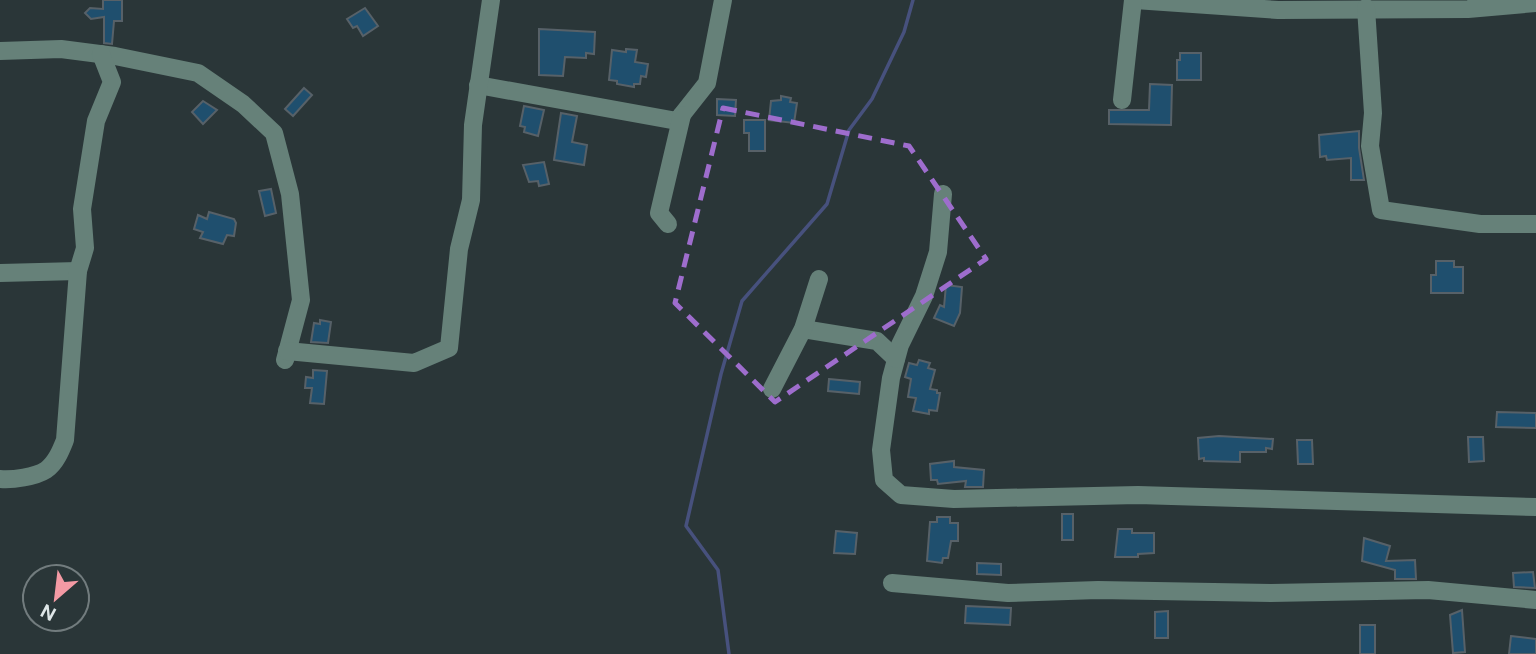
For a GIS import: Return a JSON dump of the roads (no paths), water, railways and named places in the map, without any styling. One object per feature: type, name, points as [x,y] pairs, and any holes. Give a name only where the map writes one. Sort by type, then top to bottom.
[{"type":"street","points":[[0,51],[61,48],[198,73],[243,104],[274,133],[290,194],[301,300],[286,356],[414,363],[449,348],[459,249],[471,200],[473,125],[491,0]]},
{"type":"street","points":[[478,85],[677,121],[707,83],[723,0]]},
{"type":"street","points":[[1122,100],[1134,0],[1468,9],[1536,3]]},
{"type":"street","points":[[1366,8],[1373,113],[1370,146],[1381,210],[1480,224],[1536,223]]},
{"type":"street","points":[[0,479],[12,480],[46,470],[58,456],[65,440],[78,271],[86,248],[82,209],[96,121],[112,82],[101,54]]},
{"type":"street","points":[[668,224],[659,213],[681,115]]},
{"type":"street","points":[[943,194],[938,252],[924,296],[900,345],[881,450],[884,480],[901,495],[954,499],[1138,495],[1536,507]]},
{"type":"street","points":[[0,273],[78,271]]},
{"type":"street","points":[[772,389],[803,330],[819,279]]},
{"type":"street","points":[[803,330],[877,341],[896,359]]},
{"type":"street","points":[[892,583],[1008,593],[1098,590],[1271,593],[1428,590],[1536,600]]},
{"type":"waterway","points":[[729,654],[718,570],[686,526],[721,374],[742,301],[827,204],[849,130],[872,99],[904,32],[913,0]]}]
